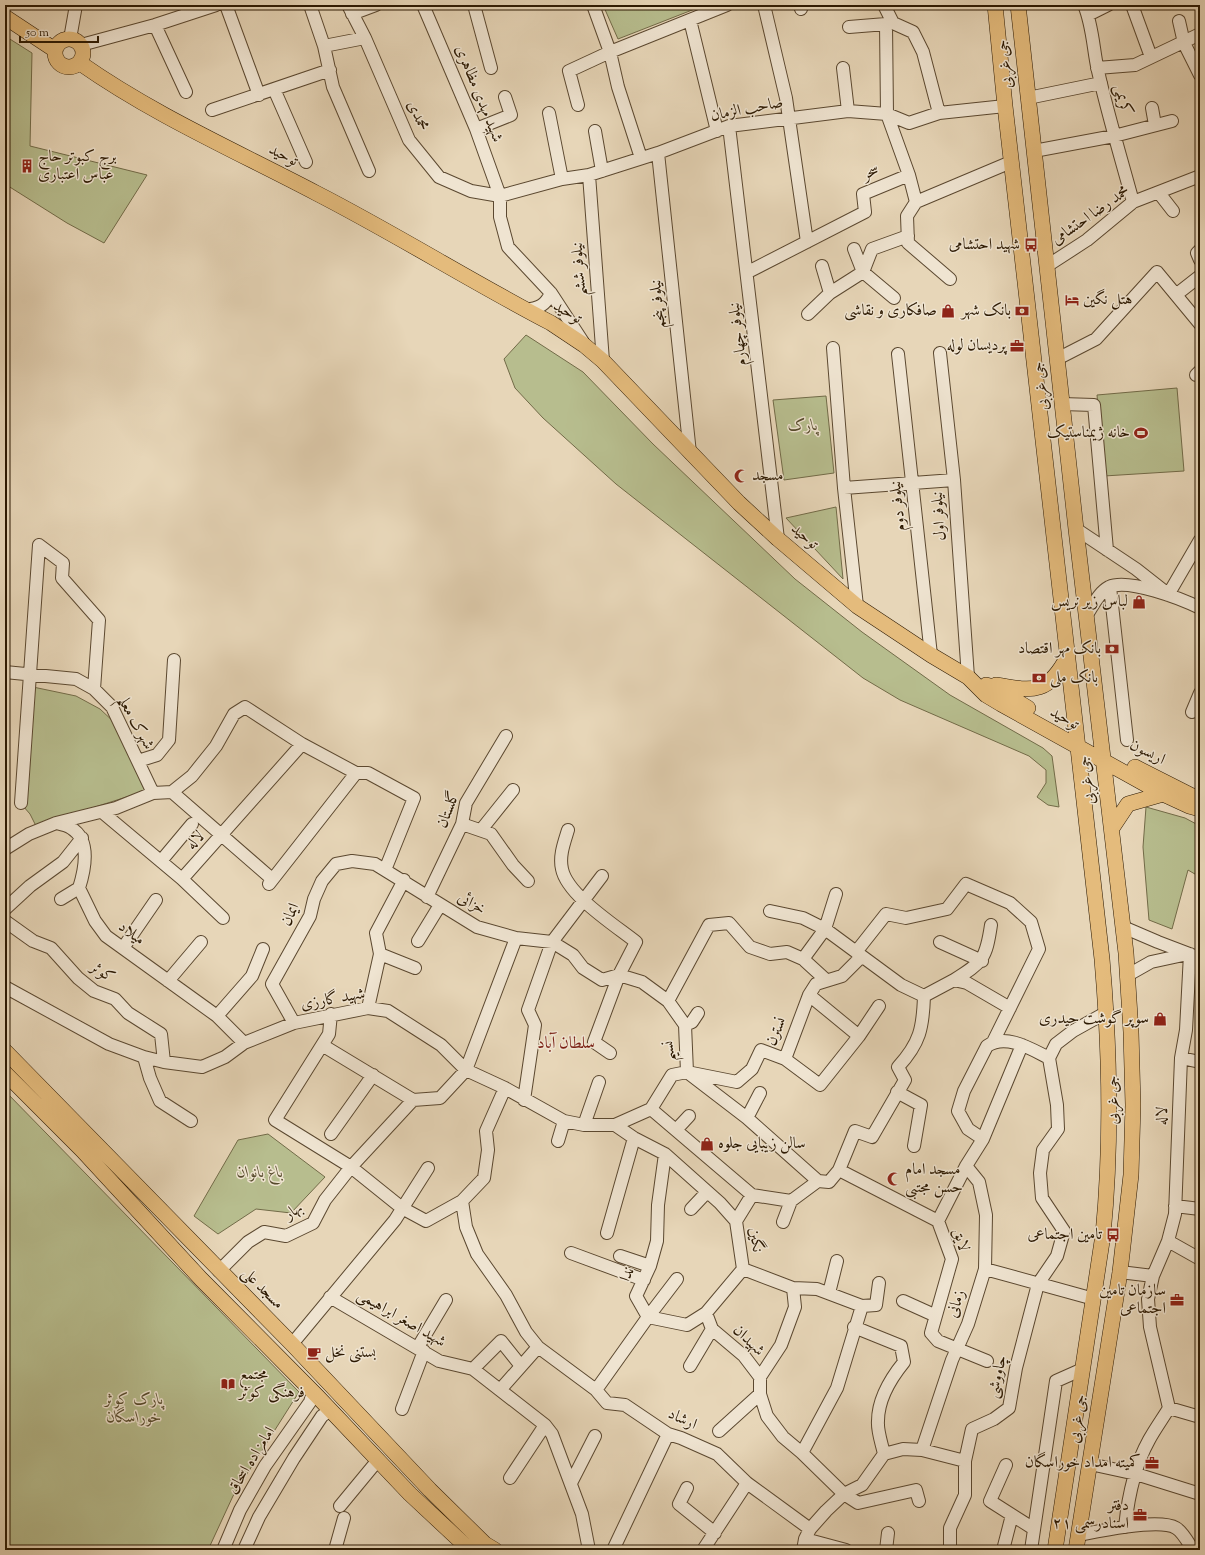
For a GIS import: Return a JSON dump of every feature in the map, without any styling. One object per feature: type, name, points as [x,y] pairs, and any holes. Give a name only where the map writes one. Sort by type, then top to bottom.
[{"type":"main road","name":"جی غربی","points":[[995,5],[1011,162],[1078,742],[1107,1012],[1110,1109],[1108,1186],[1094,1299],[1055,1550]]},
{"type":"main road","name":"جی غربی","points":[[1018,5],[1076,529],[1123,926],[1128,975],[1133,1105],[1131,1175],[1120,1272],[1076,1550]]},
{"type":"main road","points":[[5,17],[55,50]]},
{"type":"main road","points":[[75,42],[83,57],[80,63],[75,67],[62,66],[58,62],[55,50],[58,44],[75,42]]},
{"type":"main road","name":"توحید","points":[[80,63],[116,88],[176,122],[317,193],[551,324],[584,345],[603,361],[739,503],[778,539],[857,606],[931,655],[971,679],[993,688],[1078,742]]},
{"type":"main road","points":[[971,679],[1014,688],[1035,688],[1049,684],[1058,674],[1068,656]]},
{"type":"main road","name":"اریسون","points":[[1078,742],[1163,794],[1189,806],[1200,809]]},
{"type":"main road","name":"اریسون","points":[[1104,757],[1194,798],[1200,803]]},
{"type":"main road","points":[[1112,828],[1128,804],[1163,794]]},
{"type":"main road","name":"مسجد علی","points":[[5,1051],[292,1344],[430,1490],[485,1544],[495,1550]]},
{"type":"main road","points":[[5,1073],[82,1150],[201,1279],[331,1410],[410,1494],[470,1550]]},
{"type":"main road","points":[[82,1150],[92,1139]]},
{"type":"street","points":[[76,5],[75,42],[155,25],[216,5]]},
{"type":"street","points":[[226,5],[259,95]]},
{"type":"street","points":[[310,5],[324,46],[333,87],[369,171]]},
{"type":"street","points":[[350,9],[376,5]]},
{"type":"street","name":"شهید مهدی مظاهری","points":[[423,5],[476,129],[500,196],[500,217],[508,247],[551,293],[584,345]]},
{"type":"street","points":[[474,5],[491,68]]},
{"type":"street","points":[[593,5],[610,52],[618,87],[641,158]]},
{"type":"street","points":[[764,5],[790,118],[807,242]]},
{"type":"street","points":[[884,5],[889,24],[887,114],[909,175],[916,202]]},
{"type":"street","points":[[1086,10],[1108,5]]},
{"type":"street","points":[[1132,5],[1151,57]]},
{"type":"street","points":[[578,105],[568,71],[610,52],[724,6]]},
{"type":"street","name":"محمدی","points":[[350,9],[365,38],[409,140],[439,177],[471,191],[500,196]]},
{"type":"street","name":"کریمی","points":[[1086,10],[1097,68],[1114,136],[1133,202]]},
{"type":"street","points":[[690,20],[717,130]]},
{"type":"street","points":[[1179,21],[1184,43],[1200,75]]},
{"type":"street","points":[[849,27],[889,24],[913,32],[923,52],[939,113]]},
{"type":"street","points":[[155,25],[186,92]]},
{"type":"street","points":[[1097,68],[1135,65],[1184,43],[1200,34]]},
{"type":"street","points":[[324,46],[365,38]]},
{"type":"street","points":[[843,68],[848,111]]},
{"type":"street","points":[[212,110],[330,70]]},
{"type":"street","points":[[1028,98],[1101,83]]},
{"type":"street","points":[[274,89],[306,162]]},
{"type":"street","points":[[476,129],[511,115],[505,97]]},
{"type":"street","name":"صاحب الزمان","points":[[500,196],[562,179],[589,175],[658,153],[729,126],[848,111],[887,114],[909,123],[939,113],[1005,106]]},
{"type":"street","points":[[1152,108],[1155,125]]},
{"type":"street","points":[[549,113],[562,179]]},
{"type":"street","points":[[1034,151],[1114,136],[1172,121]]},
{"type":"street","name":"نیلوفر چهارم","points":[[729,126],[748,272],[778,539]]},
{"type":"street","points":[[595,131],[602,171]]},
{"type":"street","name":"نیلوفر پنجم","points":[[658,153],[690,452]]},
{"type":"street","points":[[950,279],[908,243],[907,216],[916,202],[1011,162]]},
{"type":"street","name":"نیلوفر ششم","points":[[589,175],[603,361]]},
{"type":"street","name":"سحر","points":[[748,272],[865,212],[863,194],[909,175]]},
{"type":"street","name":"محمد رضا احتشامی","points":[[1047,266],[1087,240],[1133,202],[1200,176]]},
{"type":"street","points":[[1159,193],[1173,211]]},
{"type":"street","points":[[808,314],[830,293],[863,272],[872,250],[908,236]]},
{"type":"street","points":[[854,249],[863,272],[894,298]]},
{"type":"street","points":[[1200,250],[1197,253],[1200,260]]},
{"type":"street","points":[[822,266],[830,293]]},
{"type":"street","points":[[1057,359],[1096,339],[1157,272],[1177,294],[1200,324]]},
{"type":"street","points":[[1177,294],[1200,276]]},
{"type":"street","points":[[525,310],[542,306],[547,302],[551,293]]},
{"type":"street","points":[[833,348],[844,488],[857,606]]},
{"type":"street","name":"نیلوفر دوم","points":[[898,354],[931,655]]},
{"type":"street","name":"نیلوفر اول","points":[[940,354],[954,480],[971,679]]},
{"type":"street","points":[[1062,404],[1094,405],[1107,550]]},
{"type":"street","points":[[844,488],[954,480]]},
{"type":"street","points":[[1076,529],[1168,595]]},
{"type":"street","points":[[1168,595],[1200,540]]},
{"type":"street","points":[[21,803],[39,545],[63,563],[62,578],[99,620],[94,689]]},
{"type":"street","points":[[1086,616],[1100,594],[1110,587],[1134,586],[1168,595],[1200,608]]},
{"type":"street","points":[[1110,587],[1127,740]]},
{"type":"street","points":[[138,762],[157,755],[169,740],[174,660]]},
{"type":"street","name":"شهرک معلم","points":[[5,672],[76,679],[94,689],[112,707],[153,793]]},
{"type":"street","points":[[1192,712],[1200,693]]},
{"type":"street","points":[[5,849],[29,834],[56,823],[102,812],[153,793],[172,792],[192,776],[216,746],[234,714],[245,707],[302,744],[356,773],[368,773],[414,798],[385,870]]},
{"type":"street","name":"گلستان","points":[[427,897],[462,824],[466,803],[506,736]]},
{"type":"street","name":"لاله","points":[[182,880],[302,744]]},
{"type":"street","points":[[172,792],[271,882],[356,773]]},
{"type":"street","points":[[481,830],[513,790]]},
{"type":"street","points":[[102,812],[182,880],[223,918]]},
{"type":"street","points":[[56,823],[71,828],[82,838],[85,857],[83,875],[79,888],[61,899]]},
{"type":"street","points":[[161,862],[192,824]]},
{"type":"street","points":[[462,824],[492,834],[513,865],[528,881]]},
{"type":"street","points":[[568,830],[560,856],[562,871],[583,901],[636,942],[620,975],[594,1042],[610,1053]]},
{"type":"street","points":[[5,909],[30,886],[63,862],[82,838]]},
{"type":"street","name":"ایمان","points":[[294,1023],[272,984],[310,916],[314,899],[322,881],[336,864],[352,861],[374,864],[385,870]]},
{"type":"street","name":"خزائی","points":[[385,870],[404,880],[427,897],[477,927],[516,938],[552,942]]},
{"type":"street","points":[[524,1100],[535,1025],[528,1010],[552,942],[602,876]]},
{"type":"street","points":[[368,1008],[380,954],[376,933],[404,880]]},
{"type":"street","name":"نسترن","points":[[687,1072],[737,1082],[752,1069],[761,1050],[785,1059],[809,995],[816,984],[842,976],[859,955],[886,914],[906,918],[947,909],[966,884],[1010,903],[1031,922],[1039,949],[1010,1008]]},
{"type":"street","name":"میلاد","points":[[79,888],[91,914],[106,936],[217,1016],[244,1043]]},
{"type":"street","points":[[803,959],[825,929],[836,894]]},
{"type":"street","points":[[123,948],[156,900]]},
{"type":"street","points":[[418,941],[440,905]]},
{"type":"street","points":[[770,911],[803,918],[825,929],[901,985],[924,996]]},
{"type":"street","name":"کوثر","points":[[5,921],[33,941],[51,948],[78,978],[94,991],[115,999],[128,1014],[161,1034],[164,1062]]},
{"type":"street","points":[[668,1001],[709,925],[729,923],[750,947],[770,954],[787,952],[803,959],[826,980]]},
{"type":"street","points":[[924,996],[954,980],[982,961],[988,946],[991,925]]},
{"type":"street","points":[[1123,926],[1158,942],[1195,956]]},
{"type":"street","points":[[322,1045],[413,1100],[440,1098],[466,1070],[516,938]]},
{"type":"street","points":[[168,981],[201,942]]},
{"type":"street","points":[[552,942],[573,955],[583,968],[602,980],[620,975]]},
{"type":"street","points":[[940,942],[982,961]]},
{"type":"street","points":[[217,1016],[252,976],[263,949]]},
{"type":"street","points":[[380,954],[415,968]]},
{"type":"street","points":[[1128,975],[1151,962],[1195,956]]},
{"type":"street","name":"لاله","points":[[1153,1276],[1168,1241],[1175,1206],[1181,1058],[1195,956]]},
{"type":"street","name":"نسیم","points":[[620,975],[642,982],[668,1001],[685,1025],[687,1072],[747,1118],[824,1182]]},
{"type":"street","points":[[954,980],[967,983],[1010,1008],[993,1042]]},
{"type":"street","name":"شهید گارزی","points":[[5,986],[109,1044],[144,1057],[164,1062],[202,1067],[225,1057],[244,1043],[294,1023],[331,1014],[368,1008],[388,1011],[441,1045],[466,1070],[505,1088],[564,1121],[584,1125],[615,1125],[651,1109]]},
{"type":"street","points":[[809,995],[859,1036]]},
{"type":"street","points":[[687,1072],[672,1075],[651,1109],[752,1195],[791,1201],[824,1182],[839,1170],[855,1131],[872,1137],[905,1080],[898,1067],[913,1051],[922,1028],[924,996]]},
{"type":"street","points":[[785,1059],[820,1084],[859,1036],[879,1006]]},
{"type":"street","points":[[983,1139],[968,1129],[958,1111],[964,1091],[987,1046],[993,1042],[1002,1041],[1022,1045],[1049,1058],[1056,1044],[1073,1031],[1107,1012]]},
{"type":"street","points":[[685,1025],[692,1022],[698,1013]]},
{"type":"street","points":[[331,1014],[329,1034],[275,1120],[351,1167],[402,1208],[426,1221],[462,1201],[484,1178],[488,1150],[486,1130],[505,1088]]},
{"type":"street","name":"لایق","points":[[957,1349],[938,1341],[931,1333],[934,1314],[952,1259],[938,1221],[966,1166],[983,1139],[1022,1045]]},
{"type":"street","points":[[144,1057],[150,1078],[160,1101],[190,1121]]},
{"type":"street","name":"چاووشی","points":[[950,1550],[950,1528],[965,1495],[965,1461],[972,1429],[994,1419],[1009,1408],[1016,1368],[1038,1284],[1057,1256],[1064,1231],[1042,1198],[1040,1173],[1043,1150],[1058,1129],[1057,1105],[1049,1058]]},
{"type":"street","points":[[1181,1058],[1200,1062]]},
{"type":"street","points":[[332,1134],[373,1075]]},
{"type":"street","points":[[584,1125],[599,1082]]},
{"type":"street","points":[[897,1092],[921,1105],[914,1146]]},
{"type":"street","points":[[747,1118],[760,1093]]},
{"type":"street","points":[[351,1167],[413,1100]]},
{"type":"street","points":[[676,1130],[689,1116]]},
{"type":"street","points":[[558,1141],[564,1121]]},
{"type":"street","name":"نگین","points":[[615,1125],[634,1138],[665,1154],[736,1220],[743,1269],[792,1288],[817,1289],[862,1306]]},
{"type":"street","points":[[607,1233],[634,1138]]},
{"type":"street","name":"ندا","points":[[648,1318],[636,1296],[650,1266],[657,1241],[658,1205],[665,1154]]},
{"type":"street","name":"زمانی","points":[[922,1450],[938,1397],[968,1324],[984,1269],[986,1214],[979,1182],[966,1166]]},
{"type":"street","name":"بهار","points":[[219,1271],[248,1242],[264,1232],[286,1236],[313,1223],[325,1200],[351,1167]]},
{"type":"street","points":[[292,1344],[395,1220],[428,1168]]},
{"type":"street","points":[[839,1170],[938,1221]]},
{"type":"street","points":[[691,1209],[707,1192]]},
{"type":"street","points":[[736,1220],[752,1195]]},
{"type":"street","name":"ارشاد","points":[[462,1201],[466,1227],[477,1254],[506,1295],[526,1332],[538,1347],[596,1390],[607,1403],[625,1405],[668,1434],[681,1438],[717,1454],[806,1539]]},
{"type":"street","points":[[784,1222],[791,1201]]},
{"type":"street","points":[[1175,1206],[1200,1209]]},
{"type":"street","points":[[1168,1241],[1200,1259]]},
{"type":"street","points":[[571,1254],[644,1280]]},
{"type":"street","points":[[620,1256],[650,1266]]},
{"type":"street","points":[[828,1294],[837,1261]]},
{"type":"street","points":[[648,1318],[688,1325],[706,1313],[743,1269]]},
{"type":"street","points":[[984,1269],[1094,1299]]},
{"type":"street","points":[[1120,1272],[1153,1276],[1148,1299],[1150,1327],[1169,1408],[1149,1440],[1136,1474],[1126,1512],[1125,1527]]},
{"type":"street","points":[[596,1390],[677,1279]]},
{"type":"street","points":[[802,1453],[837,1388],[854,1327],[862,1306],[876,1305],[879,1283]]},
{"type":"street","points":[[760,1377],[781,1345],[796,1308],[792,1288]]},
{"type":"street","name":"شهید اصغر ابراهیمی","points":[[330,1297],[421,1349],[439,1361],[473,1369],[545,1426],[552,1434],[571,1483],[582,1514],[589,1550]]},
{"type":"street","points":[[402,1409],[421,1349],[446,1300]]},
{"type":"street","points":[[903,1301],[934,1314]]},
{"type":"street","name":"شهیدان","points":[[706,1313],[712,1330],[744,1356],[760,1377],[760,1394],[767,1416],[783,1437],[802,1453],[844,1494],[858,1503],[916,1490],[919,1500]]},
{"type":"street","points":[[854,1327],[901,1346],[904,1362],[893,1376],[881,1402],[878,1421],[884,1454]]},
{"type":"street","points":[[690,1366],[712,1330]]},
{"type":"street","points":[[473,1369],[501,1342],[521,1366]]},
{"type":"street","points":[[500,1390],[538,1347]]},
{"type":"street","points":[[957,1349],[987,1361]]},
{"type":"street","points":[[1030,1550],[1056,1381],[1083,1369]]},
{"type":"street","name":"امامزاده اسحاق","points":[[223,1550],[240,1510],[265,1466],[310,1402],[313,1392]]},
{"type":"street","points":[[719,1431],[760,1394]]},
{"type":"street","points":[[1169,1408],[1200,1417]]},
{"type":"street","name":"امامزاده اسحاق","points":[[244,1550],[259,1516],[294,1458],[322,1416],[331,1410]]},
{"type":"street","points":[[510,1478],[545,1426]]},
{"type":"street","points":[[613,1550],[668,1434]]},
{"type":"street","points":[[571,1483],[595,1436]]},
{"type":"street","points":[[846,1550],[806,1539],[826,1511],[844,1494],[862,1485],[884,1454],[904,1448],[922,1450],[965,1461]]},
{"type":"street","points":[[340,1506],[378,1460]]},
{"type":"street","points":[[1090,1464],[1136,1474],[1200,1494]]},
{"type":"street","points":[[1006,1465],[990,1501],[1034,1529]]},
{"type":"street","points":[[703,1550],[747,1483]]},
{"type":"street","points":[[687,1488],[678,1504],[715,1533]]},
{"type":"street","points":[[240,1510],[259,1516]]},
{"type":"street","points":[[1003,1550],[1012,1515]]},
{"type":"street","points":[[335,1550],[344,1518]]},
{"type":"street","points":[[1079,1535],[1125,1527],[1168,1525],[1178,1529],[1193,1550]]},
{"type":"street","points":[[886,1550],[888,1533]]},
{"type":"green space","points":[[603,5],[705,5],[618,39]]},
{"type":"green space","points":[[5,36],[32,53],[30,146],[147,175],[104,243],[67,223],[5,184]]},
{"type":"green space","points":[[526,335],[583,372],[653,444],[795,579],[862,632],[950,695],[1043,748],[1052,756],[1059,807],[1048,805],[1037,797],[1046,783],[1046,770],[1029,756],[900,700],[863,678],[616,484],[543,418],[515,388],[504,359]]},
{"type":"green space","name":"خانه ژیمناستیک","points":[[1177,388],[1184,471],[1104,476],[1097,395]]},
{"type":"green space","name":"پارک","points":[[826,396],[834,473],[784,480],[773,400]]},
{"type":"green space","points":[[836,507],[843,579],[786,518]]},
{"type":"green space","points":[[33,687],[76,696],[100,709],[115,723],[145,791],[36,826],[30,814],[23,806]]},
{"type":"green space","points":[[1146,807],[1185,818],[1200,826],[1200,877],[1188,870],[1172,929],[1149,920],[1143,847]]},
{"type":"green space","name":"پارک کوثر خوراسگان","points":[[5,1091],[299,1392],[233,1496],[208,1550],[5,1550]]},
{"type":"green space","name":"باغ بانوان","points":[[268,1134],[325,1177],[291,1213],[256,1209],[218,1234],[194,1216],[238,1140]]},
{"type":"place","name":"برج کبوتر حاج عباس اعتباری","points":[[27,166]]},
{"type":"place","name":"شهید احتشامی","points":[[1031,245]]},
{"type":"place","name":"هتل نگین","points":[[1072,300]]},
{"type":"place","name":"صافکاری و نقاشی","points":[[948,311]]},
{"type":"place","name":"بانک شهر","points":[[1022,311]]},
{"type":"place","name":"پردیسان لوله","points":[[1017,346]]},
{"type":"place","name":"خانه ژیمناستیک","points":[[1141,433]]},
{"type":"place","name":"مسجد","points":[[741,476]]},
{"type":"place","name":"لباس زیر نریس","points":[[1139,602]]},
{"type":"place","name":"بانک مهر اقتصاد","points":[[1112,649]]},
{"type":"place","name":"بانک ملی","points":[[1039,678]]},
{"type":"place","name":"سوپر گوشت حیدری","points":[[1160,1019]]},
{"type":"place","name":"سالن زیبایی جلوه","points":[[707,1144]]},
{"type":"place","name":"مسجد امام حسن مجتبی","points":[[894,1179]]},
{"type":"place","name":"تامین اجتماعی","points":[[1113,1235]]},
{"type":"place","name":"سازمان تامین اجتماعی","points":[[1177,1300]]},
{"type":"place","name":"بستنی نخل","points":[[314,1353]]},
{"type":"place","name":"مجتمع فرهنگی کوثر","points":[[228,1384]]},
{"type":"place","name":"کمیته امداد خوراسگان","points":[[1152,1463]]},
{"type":"place","name":"دفتر اسنادرسمی ۲۱","points":[[1140,1515]]},
{"type":"district","name":"سلطان آباد","points":[[566,1044]]}]
